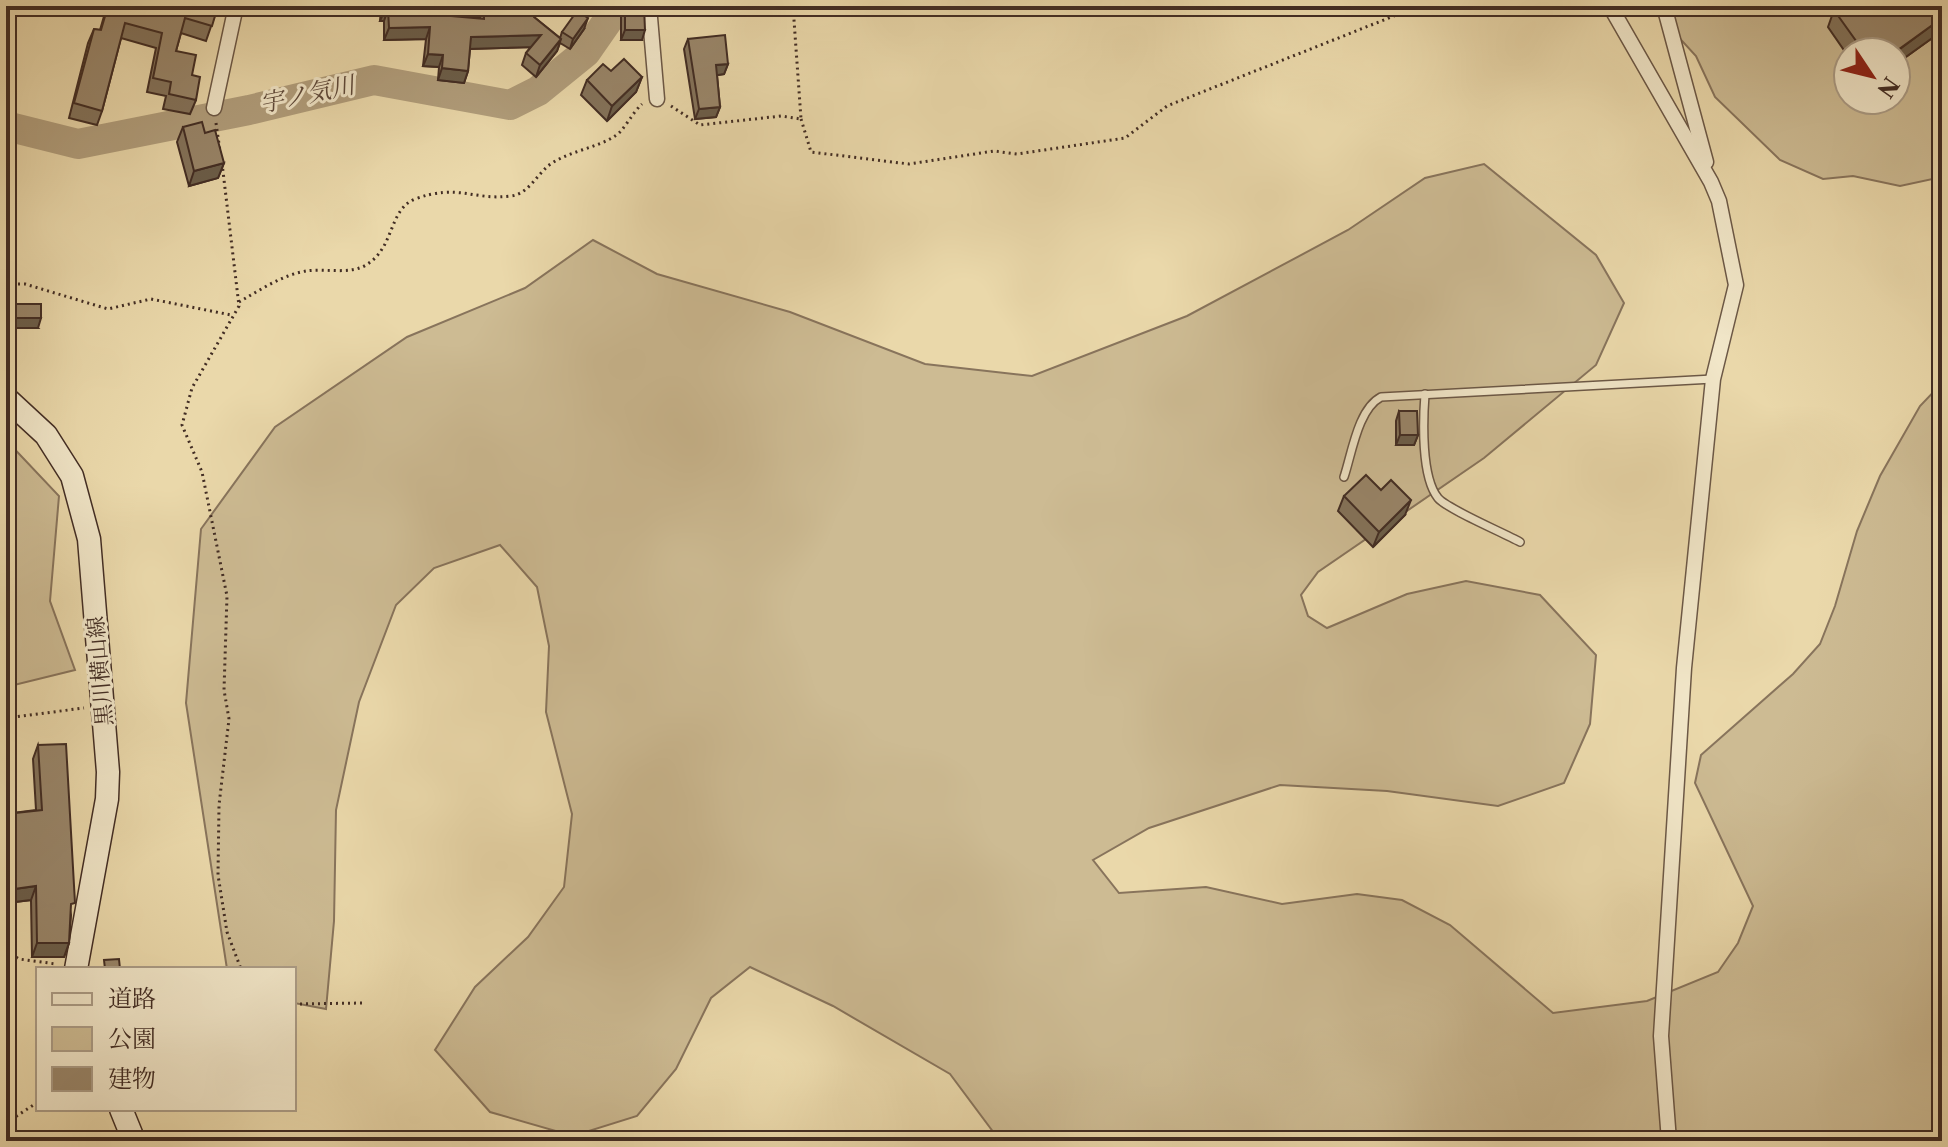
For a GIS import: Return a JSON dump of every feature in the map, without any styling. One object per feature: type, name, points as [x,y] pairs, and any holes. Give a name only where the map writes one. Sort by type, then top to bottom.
[{"type":"main road","name":"黒川横山線","points":[[6,398],[46,435],[72,476],[89,539],[104,706],[107,799],[76,967]]},
{"type":"main road","points":[[122,1111],[134,1141]]},
{"type":"street","points":[[214,108],[236,6]]},
{"type":"street","points":[[649,6],[657,99]]},
{"type":"street","points":[[1610,6],[1711,182],[1719,201],[1736,285],[1713,379],[1696,523],[1661,1036],[1669,1141]]},
{"type":"street","points":[[1664,6],[1711,182]]},
{"type":"lane","points":[[1344,477],[1372,401],[1381,397],[1713,379]]},
{"type":"lane","points":[[1425,394],[1422,423],[1431,484],[1439,500],[1520,542]]},
{"type":"path","points":[[793,6],[801,119],[811,152],[909,164],[994,151],[1017,154],[1125,138],[1167,106],[1419,6]]},
{"type":"path","points":[[240,967],[227,932],[218,875],[219,805],[229,719],[224,690],[227,596],[202,472],[182,425],[192,388],[239,302],[277,281],[306,271],[364,267],[382,253],[397,213],[410,201],[435,192],[464,191],[488,196],[514,196],[530,186],[549,165],[619,134],[629,116],[646,101],[657,99],[700,125],[781,116],[801,119]]},
{"type":"path","points":[[217,127],[239,302]]},
{"type":"path","points":[[6,284],[25,284],[108,309],[151,299],[231,315]]},
{"type":"path","points":[[6,718],[104,706]]},
{"type":"path","points":[[6,951],[19,959],[70,967]]},
{"type":"path","points":[[296,1004],[364,1003]]},
{"type":"path","points":[[6,1123],[36,1103]]},
{"type":"green space","points":[[1650,6],[1942,6],[1942,177],[1900,186],[1853,176],[1823,179],[1780,160],[1715,97],[1696,56]]},
{"type":"green space","points":[[1484,164],[1596,255],[1624,303],[1596,365],[1484,458],[1318,572],[1301,595],[1308,616],[1327,628],[1407,594],[1466,581],[1540,595],[1596,655],[1590,724],[1564,783],[1498,806],[1387,791],[1280,785],[1149,828],[1093,860],[1119,893],[1206,887],[1282,904],[1357,894],[1402,900],[1450,925],[1553,1013],[1647,1001],[1718,972],[1738,943],[1753,906],[1695,783],[1701,755],[1793,674],[1820,644],[1835,606],[1857,531],[1880,476],[1920,406],[1942,383],[1942,1141],[1000,1141],[950,1074],[833,1006],[750,967],[711,998],[676,1069],[637,1116],[573,1136],[490,1112],[435,1050],[475,987],[528,937],[564,887],[572,814],[546,712],[549,646],[537,587],[500,545],[434,568],[396,605],[359,702],[336,810],[334,921],[326,1009],[296,1003],[296,967],[227,967],[186,703],[201,529],[275,427],[407,337],[525,288],[593,240],[657,274],[790,312],[925,364],[1032,376],[1187,316],[1348,230],[1425,178]]},
{"type":"green space","points":[[6,440],[59,496],[50,601],[75,670],[6,687]]},
{"type":"building","points":[[108,6],[218,6],[212,26],[185,18],[176,51],[196,55],[192,75],[200,77],[196,100],[169,94],[171,82],[153,78],[162,33],[125,23],[102,111],[74,103],[94,29],[101,30]]},
{"type":"building","points":[[385,6],[419,6],[418,13],[484,19],[484,6],[534,6],[534,17],[561,39],[540,65],[526,53],[541,35],[471,37],[468,71],[442,68],[443,55],[428,54],[430,27],[389,28],[388,9]]},
{"type":"building","points":[[625,6],[644,6],[645,30],[625,30]]},
{"type":"building","points":[[1840,6],[1942,6],[1942,18],[1912,40],[1912,36],[1853,36],[1834,10]]},
{"type":"building","points":[[577,11],[588,18],[573,39],[562,32]]},
{"type":"building","points":[[725,35],[728,64],[716,65],[720,107],[699,109],[688,39]]},
{"type":"building","points":[[624,59],[642,77],[612,106],[587,80],[603,64],[611,71]]},
{"type":"building","points":[[202,122],[205,133],[215,130],[224,163],[194,171],[183,127]]},
{"type":"building","points":[[13,304],[41,304],[41,318],[13,318]]},
{"type":"building","points":[[1399,411],[1417,411],[1418,435],[1400,435]]},
{"type":"building","points":[[1366,475],[1381,490],[1391,480],[1411,500],[1379,532],[1344,496]]},
{"type":"building","points":[[66,744],[75,903],[71,904],[69,943],[37,943],[36,886],[7,890],[6,814],[42,810],[38,745]]},
{"type":"building","points":[[119,959],[120,967],[105,967],[104,960]]},
{"type":"waterway","name":"宇ノ気川","points":[[6,126],[78,144],[249,110],[374,80],[510,105],[538,91],[586,52],[618,6]]}]
